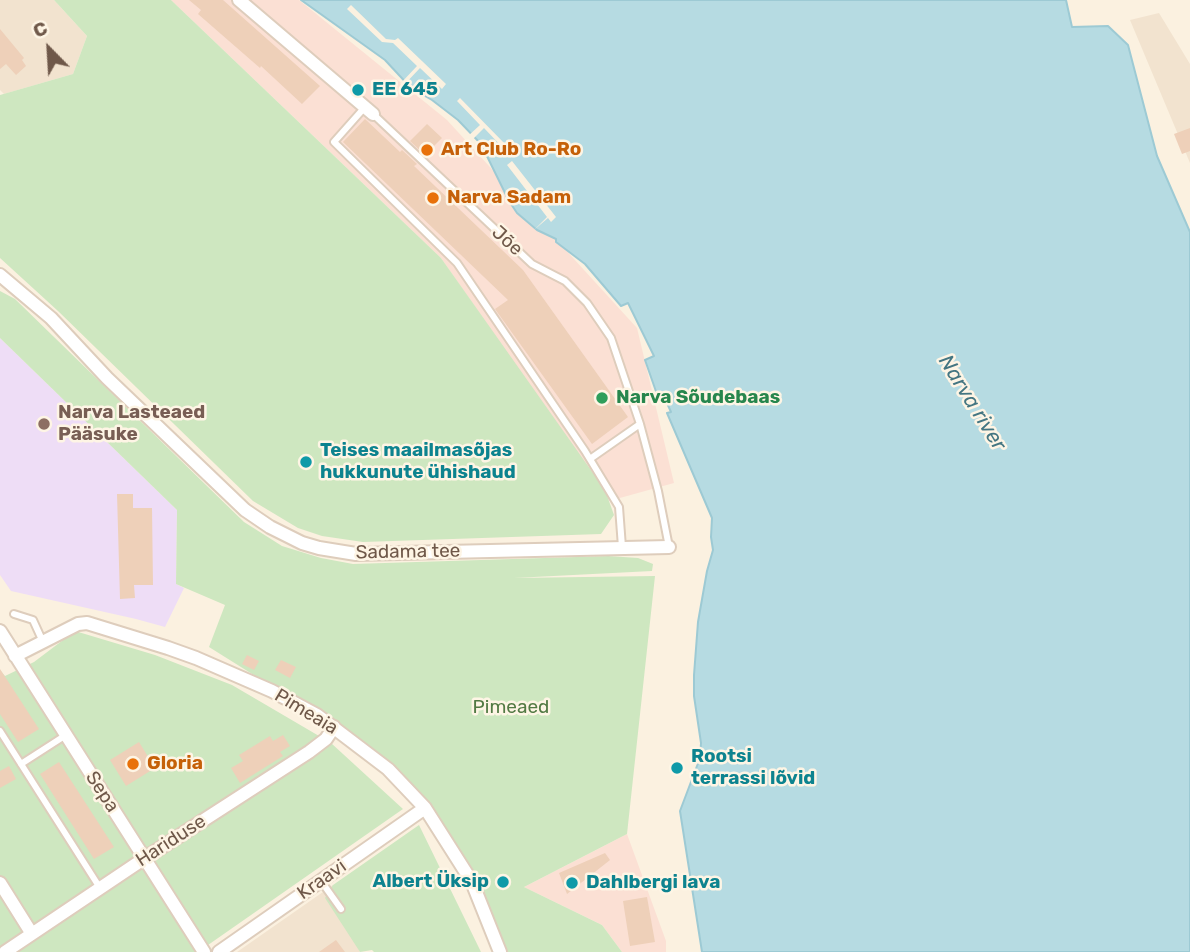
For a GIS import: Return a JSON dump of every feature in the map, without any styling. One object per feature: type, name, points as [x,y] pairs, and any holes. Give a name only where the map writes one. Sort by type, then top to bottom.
[{"type":"street","name":"Jõe","points":[[239,0],[369,110]]},
{"type":"street","name":"Sadama tee","points":[[0,275],[51,318],[107,379],[245,510],[285,536],[319,548],[356,554],[669,547]]},
{"type":"street","name":"Pimeaia","points":[[15,656],[78,624],[87,623],[169,648],[259,686],[317,715],[388,769],[425,808],[472,882],[500,952]]},
{"type":"street","name":"Sepa","points":[[0,631],[204,952]]},
{"type":"street","name":"Hariduse","points":[[5,952],[309,752],[326,739],[334,727]]},
{"type":"street","name":"Kraavi","points":[[219,952],[425,808]]},
{"type":"street","points":[[0,883],[32,934]]},
{"type":"lane","name":"Jõe","points":[[369,110],[532,264],[565,281],[587,303],[611,338],[640,424],[658,491],[669,547]]},
{"type":"lane","points":[[369,110],[334,142],[457,262],[590,458],[619,507],[622,547]]},
{"type":"lane","points":[[590,458],[640,424]]},
{"type":"lane","points":[[14,614],[33,620],[43,642]]},
{"type":"lane","points":[[0,731],[100,888]]},
{"type":"lane","points":[[21,764],[66,736]]},
{"type":"lane","points":[[321,881],[341,909]]},
{"type":"shaded area","points":[[0,0],[54,0],[87,36],[73,74],[4,94],[0,90]]},
{"type":"shaded area","points":[[171,0],[299,0],[447,120],[637,328],[674,483],[609,501],[441,258]]},
{"type":"shaded area","points":[[1159,13],[1190,64],[1190,163],[1130,20]]},
{"type":"shaded area","name":"Narva Lasteaed Pääsuke","points":[[0,338],[177,510],[176,584],[184,588],[165,627],[11,591],[0,575]]},
{"type":"shaded area","points":[[627,834],[666,941],[666,952],[622,952],[602,925],[524,887]]},
{"type":"shaded area","points":[[333,885],[360,952],[237,952]]},
{"type":"green space","points":[[54,0],[171,0],[441,258],[605,490],[614,515],[601,534],[363,542],[322,536],[298,528],[253,501],[0,258],[0,95],[73,74],[87,36]]},
{"type":"green space","name":"Pimeaed","points":[[0,291],[15,299],[244,522],[282,546],[353,564],[608,556],[638,558],[653,564],[652,571],[514,578],[655,576],[627,834],[524,887],[602,925],[622,952],[504,952],[475,881],[390,765],[329,716],[292,699],[209,647],[225,605],[176,584],[177,510],[0,338]]},
{"type":"green space","points":[[75,631],[155,655],[232,685],[331,743],[403,809],[198,952],[0,952],[0,670],[5,676],[34,662]]},
{"type":"green space","points":[[419,825],[481,952],[360,952],[325,898],[333,885]]},
{"type":"water","name":"Narva river","points":[[301,0],[1066,0],[1072,27],[1108,26],[1128,45],[1157,156],[1190,232],[1190,952],[702,952],[680,811],[700,758],[694,675],[698,622],[713,550],[712,518],[667,413],[671,412],[666,401],[670,400],[669,397],[659,400],[645,360],[654,356],[628,303],[621,306],[585,264],[556,242],[556,239],[537,230],[517,213],[481,144],[458,120],[411,88],[385,60]]},
{"type":"pier","points":[[351,5],[386,39],[398,38],[446,84],[442,89],[420,68],[403,86],[400,84],[417,66],[393,43],[382,42],[347,9]]},
{"type":"pier","points":[[460,98],[506,145],[503,148],[484,128],[472,140],[468,136],[480,125],[457,101]]},
{"type":"pier","points":[[512,161],[556,217],[551,222],[548,218],[534,230],[547,217],[507,165]]},
{"type":"building","points":[[189,0],[223,0],[320,86],[302,104],[198,14],[201,10]]},
{"type":"building","points":[[0,29],[24,58],[22,60],[26,66],[16,75],[6,64],[0,69]]},
{"type":"building","points":[[365,119],[417,164],[414,166],[523,270],[628,417],[592,444],[495,309],[508,300],[343,142]]},
{"type":"building","points":[[427,124],[442,138],[425,155],[410,141]]},
{"type":"building","points":[[1190,128],[1190,151],[1182,154],[1174,134]]},
{"type":"building","points":[[117,494],[133,494],[133,508],[152,508],[153,585],[134,585],[135,598],[120,599]]},
{"type":"building","points":[[247,655],[259,661],[254,670],[242,664]]},
{"type":"building","points":[[281,660],[296,667],[290,678],[275,670]]},
{"type":"building","points":[[0,669],[39,729],[18,742],[0,714]]},
{"type":"building","points":[[283,735],[290,746],[280,752],[283,756],[240,783],[231,768],[243,761],[239,755],[270,736],[273,741]]},
{"type":"building","name":"Gloria","points":[[139,742],[155,768],[126,786],[110,760]]},
{"type":"building","points":[[59,762],[114,847],[94,859],[40,774]]},
{"type":"building","points":[[9,766],[16,779],[0,788],[0,771]]},
{"type":"building","name":"Dahlbergi lava","points":[[605,853],[610,860],[567,894],[559,873]]},
{"type":"building","points":[[647,897],[655,942],[630,946],[623,901]]},
{"type":"building","points":[[336,940],[345,952],[319,952]]},
{"type":"place","name":"EE 645","points":[[358,90]]},
{"type":"place","name":"Art Club Ro-Ro","points":[[427,150]]},
{"type":"place","name":"Narva Sadam","points":[[433,198]]},
{"type":"place","name":"Narva Sõudebaas","points":[[602,398]]},
{"type":"place","name":"Narva Lasteaed Pääsuke","points":[[44,424]]},
{"type":"place","name":"Teises maailmasõjas hukkunute ühishaud","points":[[306,462]]},
{"type":"place","name":"Gloria","points":[[133,764]]},
{"type":"place","name":"Rootsi terrassi lõvid","points":[[677,768]]},
{"type":"place","name":"Albert Üksip","points":[[503,882]]},
{"type":"place","name":"Dahlbergi lava","points":[[572,883]]}]
